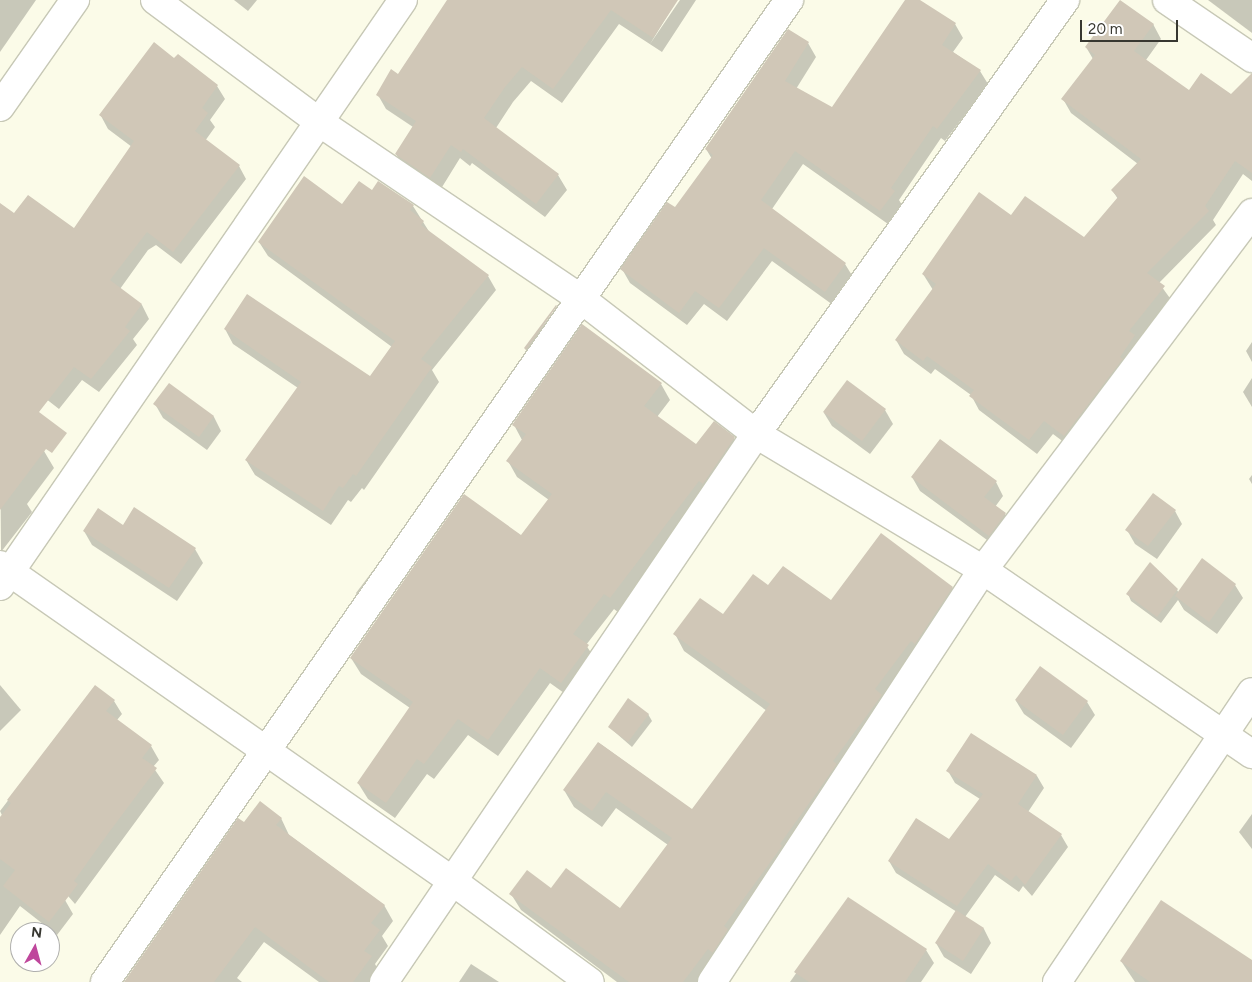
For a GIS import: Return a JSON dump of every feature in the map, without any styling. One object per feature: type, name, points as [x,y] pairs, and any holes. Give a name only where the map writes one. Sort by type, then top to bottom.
[{"type":"street","points":[[0,107],[75,0]]},
{"type":"street","points":[[155,0],[319,122],[581,299],[756,434],[983,570],[1252,754]]},
{"type":"street","points":[[402,0],[3,574],[451,880],[590,982]]},
{"type":"street","points":[[105,982],[789,0]]},
{"type":"street","points":[[384,982],[451,880],[756,434],[1065,0]]},
{"type":"street","points":[[1167,0],[1252,58]]},
{"type":"street","points":[[712,982],[983,570],[1252,213]]},
{"type":"street","points":[[1058,982],[1252,692]]},
{"type":"building","points":[[447,0],[678,0],[653,38],[611,10],[553,89],[522,67],[505,87],[484,118],[559,174],[536,204],[463,149],[461,152],[451,145],[430,178],[395,154],[416,121],[376,95],[391,69],[398,74]]},
{"type":"building","points":[[905,0],[920,0],[956,23],[942,45],[981,70],[937,129],[933,126],[891,188],[895,191],[880,211],[795,151],[761,200],[846,263],[825,292],[764,248],[719,308],[695,291],[679,313],[620,269],[667,202],[675,207],[713,155],[705,149],[788,29],[809,42],[785,81],[832,107]]},
{"type":"building","points":[[1120,0],[1154,24],[1134,51],[1189,90],[1201,73],[1231,94],[1252,73],[1252,173],[1235,161],[1205,206],[1209,211],[1147,273],[1165,286],[1129,331],[1135,335],[1120,357],[1123,359],[1064,436],[1044,421],[1029,440],[969,396],[974,390],[927,356],[923,361],[895,340],[936,284],[922,274],[979,192],[1011,215],[1025,196],[1084,237],[1118,197],[1111,190],[1141,159],[1061,99],[1095,55],[1085,47]]},
{"type":"building","points":[[154,42],[174,58],[178,54],[218,85],[202,108],[208,113],[195,131],[240,165],[173,252],[147,232],[110,280],[142,304],[125,327],[130,331],[91,379],[74,367],[39,412],[67,433],[52,453],[46,449],[0,510],[0,203],[14,213],[28,195],[74,228],[134,141],[99,115]]},
{"type":"building","points":[[304,176],[342,204],[359,181],[372,190],[378,181],[414,205],[410,210],[424,221],[421,225],[489,275],[421,359],[432,367],[356,476],[353,474],[343,488],[339,486],[323,511],[245,460],[301,382],[224,329],[247,294],[370,376],[395,341],[258,242]]},
{"type":"building","points":[[557,306],[526,350],[524,348]]},
{"type":"building","points":[[582,324],[662,383],[644,406],[696,444],[714,421],[735,437],[703,484],[699,481],[610,598],[604,594],[573,634],[589,645],[561,683],[540,668],[488,740],[458,719],[424,764],[417,759],[386,803],[357,783],[413,702],[350,658],[464,494],[521,535],[552,494],[506,461],[526,434],[512,425]]},
{"type":"building","points":[[847,380],[886,409],[862,441],[823,412]]},
{"type":"building","points":[[169,383],[214,416],[199,437],[153,404]]},
{"type":"building","points":[[940,439],[997,481],[984,497],[1006,513],[989,536],[911,477]]},
{"type":"building","points":[[1153,493],[1176,510],[1148,546],[1125,530]]},
{"type":"building","points":[[134,507],[196,548],[169,588],[83,531],[98,508],[123,525]]},
{"type":"building","points":[[881,533],[953,587],[915,644],[911,641],[875,689],[882,695],[833,761],[837,764],[780,844],[782,846],[724,926],[728,929],[713,953],[708,949],[683,982],[629,982],[509,894],[527,870],[551,888],[566,868],[620,908],[672,838],[606,792],[592,811],[563,790],[598,742],[692,809],[770,704],[673,634],[700,598],[723,614],[753,574],[768,585],[783,566],[831,600]]},
{"type":"building","points":[[1202,558],[1236,584],[1209,622],[1175,596]]},
{"type":"building","points":[[1150,562],[1178,589],[1157,617],[1126,594]]},
{"type":"building","points":[[1040,666],[1088,701],[1063,735],[1015,700]]},
{"type":"building","points":[[95,685],[115,700],[106,711],[152,745],[142,758],[157,768],[74,881],[78,884],[49,922],[3,886],[15,870],[0,859],[0,817],[11,803],[7,800]]},
{"type":"building","points":[[628,698],[649,714],[628,742],[608,727]]},
{"type":"building","points":[[971,733],[1037,775],[1018,804],[1062,834],[1025,885],[1016,875],[1011,881],[988,864],[957,906],[888,861],[916,818],[949,839],[983,794],[946,771]]},
{"type":"building","points":[[260,801],[282,818],[276,825],[385,905],[371,923],[380,930],[364,951],[372,956],[353,982],[329,982],[255,927],[214,982],[124,982],[238,818],[244,822]]},
{"type":"building","points":[[848,897],[927,949],[905,982],[809,982],[794,972]]},
{"type":"building","points":[[1161,900],[1252,960],[1252,982],[1150,982],[1120,961]]},
{"type":"building","points":[[956,910],[984,928],[963,961],[935,943]]}]
